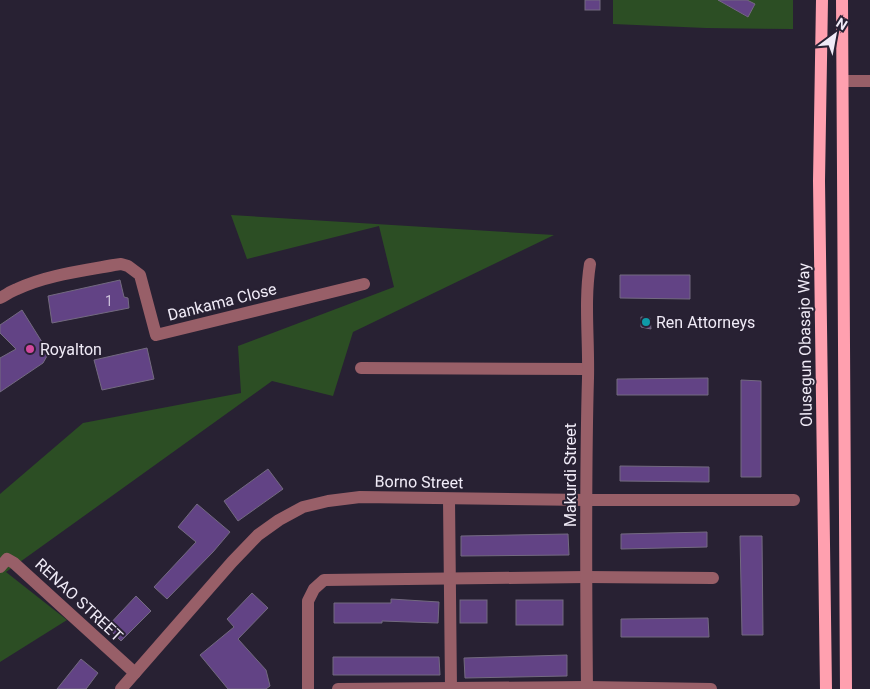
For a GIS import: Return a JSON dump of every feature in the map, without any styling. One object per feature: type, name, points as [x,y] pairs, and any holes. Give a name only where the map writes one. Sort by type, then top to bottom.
[{"type":"main road","name":"Olusegun Obasajo Way","points":[[822,0],[819,182],[826,689]]},
{"type":"main road","points":[[842,0],[846,689]]},
{"type":"street","points":[[843,81],[870,81]]},
{"type":"street","name":"Dankama Close","points":[[0,298],[18,288],[37,281],[59,275],[121,264],[135,270],[140,275],[156,335],[364,284]]},
{"type":"street","name":"Makurdi Street","points":[[587,688],[587,282],[590,264]]},
{"type":"street","points":[[361,368],[588,369]]},
{"type":"street","name":"Borno Street","points":[[121,689],[258,535],[279,520],[303,507],[328,501],[360,498],[794,500]]},
{"type":"street","points":[[449,499],[451,688]]},
{"type":"street","name":"RENAO STREET","points":[[0,567],[7,559],[14,563],[135,674]]},
{"type":"street","points":[[308,689],[308,601],[314,589],[324,580],[586,577],[714,578]]},
{"type":"street","points":[[338,689],[711,689]]},
{"type":"green space","points":[[613,0],[721,0],[721,2],[747,17],[755,5],[747,0],[793,0],[793,29],[613,24]]},
{"type":"green space","points":[[231,215],[554,235],[353,332],[333,396],[272,381],[6,572],[67,620],[0,662],[0,494],[83,423],[241,393],[238,346],[394,287],[379,226],[247,259]]},
{"type":"building","points":[[585,0],[600,0],[600,10],[585,10]]},
{"type":"building","points":[[718,0],[747,0],[755,4],[748,17]]},
{"type":"building","points":[[620,275],[690,275],[690,299],[620,298]]},
{"type":"building","points":[[120,280],[124,297],[128,298],[129,308],[52,323],[48,296]]},
{"type":"building","name":"Royalton","points":[[22,310],[47,350],[47,356],[43,363],[0,392],[0,358],[16,349],[0,333],[0,325]]},
{"type":"building","name":"Ren Attorneys","points":[[641,317],[650,318],[651,329],[641,327]]},
{"type":"building","points":[[147,348],[154,379],[102,390],[94,360]]},
{"type":"building","points":[[708,378],[708,395],[617,395],[617,379]]},
{"type":"building","points":[[741,380],[761,381],[761,477],[741,477]]},
{"type":"building","points":[[620,466],[709,467],[709,482],[620,481]]},
{"type":"building","points":[[268,469],[283,489],[238,521],[224,501]]},
{"type":"building","points":[[197,504],[230,532],[167,599],[154,587],[196,542],[178,527]]},
{"type":"building","points":[[707,532],[707,547],[621,549],[621,534]]},
{"type":"building","points":[[568,534],[569,555],[461,556],[461,536]]},
{"type":"building","points":[[740,536],[762,536],[763,635],[742,635]]},
{"type":"building","points":[[252,593],[268,608],[238,639],[266,670],[270,686],[266,689],[228,689],[200,655],[234,627],[227,619]]},
{"type":"building","points":[[136,596],[151,611],[121,641],[107,627]]},
{"type":"building","points":[[391,599],[439,602],[438,623],[382,621],[382,623],[334,623],[334,603],[391,603]]},
{"type":"building","points":[[460,600],[487,600],[487,623],[460,623]]},
{"type":"building","points":[[516,600],[563,600],[563,625],[516,625]]},
{"type":"building","points":[[708,618],[709,637],[621,637],[621,619]]},
{"type":"building","points":[[567,655],[567,676],[465,678],[464,658]]},
{"type":"building","points":[[333,657],[439,657],[440,675],[333,675]]},
{"type":"building","points":[[81,659],[98,673],[86,689],[57,689]]},
{"type":"place","name":"Ren Attorneys","points":[[646,322]]},
{"type":"place","name":"Royalton","points":[[30,349]]}]
